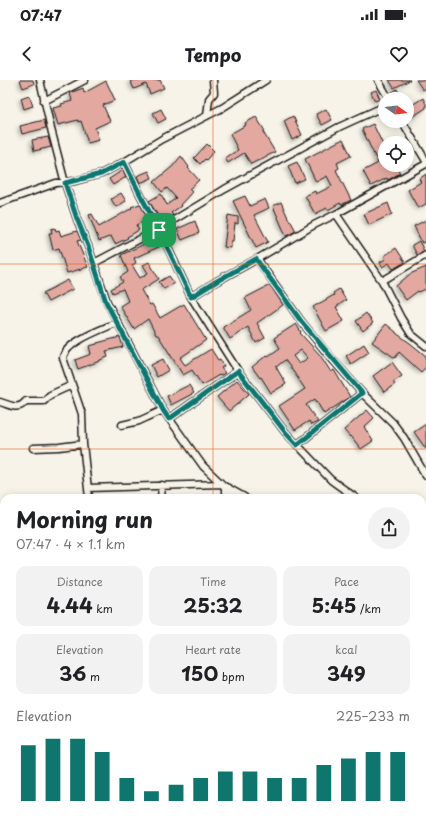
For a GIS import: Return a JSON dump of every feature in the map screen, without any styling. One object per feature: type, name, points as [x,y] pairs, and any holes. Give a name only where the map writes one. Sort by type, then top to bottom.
[{"type":"street","points":[[40,80],[65,183],[94,263],[106,302],[169,419],[202,466],[223,486],[237,494]]},
{"type":"street","points":[[44,101],[85,80]]},
{"type":"street","points":[[207,116],[209,99],[214,93],[213,80]]},
{"type":"street","points":[[0,202],[18,197],[41,187],[101,174],[162,139],[207,116],[266,80]]},
{"type":"street","points":[[378,80],[385,92]]},
{"type":"street","points":[[94,263],[159,230],[193,208],[257,172],[339,128],[378,109]]},
{"type":"street","points":[[191,297],[314,224],[336,214],[426,163],[406,128]]},
{"type":"street","points":[[124,162],[191,297],[238,371],[286,433],[331,480],[350,494]]},
{"type":"street","points":[[336,214],[382,281],[411,334],[425,345]]},
{"type":"street","points":[[382,281],[426,255]]},
{"type":"street","points":[[256,259],[301,321],[362,393],[393,423],[404,438],[426,476]]},
{"type":"street","points":[[89,494],[83,444],[82,414],[63,358],[70,346],[116,323]]},
{"type":"street","points":[[169,419],[238,371]]},
{"type":"street","points":[[0,402],[18,407],[23,405],[26,401],[44,401],[50,395],[72,384]]},
{"type":"street","points":[[297,445],[362,393]]},
{"type":"street","points":[[122,425],[139,421],[163,410]]},
{"type":"street","points":[[33,448],[83,444]]},
{"type":"street","points":[[88,488],[162,485],[223,486]]},
{"type":"street","points":[[161,494],[162,485]]},
{"type":"street","points":[[223,486],[225,494]]},
{"type":"building","points":[[20,80],[33,80],[34,84],[23,88]]},
{"type":"building","points":[[130,80],[160,80],[164,88],[150,94],[146,84],[134,89]]},
{"type":"building","points":[[389,80],[410,80],[394,88]]},
{"type":"building","points":[[416,80],[426,80],[426,88],[423,90]]},
{"type":"building","points":[[106,81],[115,100],[103,105],[110,121],[95,128],[99,140],[88,143],[81,121],[78,122],[78,120],[58,125],[53,108],[62,106],[61,104],[72,101],[70,93],[83,88],[84,93]]},
{"type":"building","points":[[376,90],[378,100],[375,101],[371,92]]},
{"type":"building","points":[[29,95],[33,106],[24,109],[21,98]]},
{"type":"building","points":[[423,98],[426,108],[414,116],[414,104]]},
{"type":"building","points":[[161,109],[166,119],[158,123],[153,113]]},
{"type":"building","points":[[326,109],[332,120],[322,125],[316,114]]},
{"type":"building","points":[[293,116],[302,135],[292,140],[284,121]]},
{"type":"building","points":[[256,117],[265,131],[263,132],[275,152],[251,164],[244,153],[228,163],[225,158],[238,150],[230,134],[246,125],[245,123]]},
{"type":"building","points":[[44,120],[46,128],[22,134],[20,126]]},
{"type":"building","points":[[373,124],[379,136],[378,163],[362,129]]},
{"type":"building","points":[[48,137],[51,147],[34,151],[32,140]]},
{"type":"building","points":[[343,139],[351,156],[337,163],[339,168],[336,170],[351,200],[341,205],[340,203],[328,210],[327,208],[315,214],[305,196],[315,191],[316,194],[332,186],[327,176],[316,182],[305,159]]},
{"type":"building","points":[[207,144],[214,151],[200,164],[194,158]]},
{"type":"building","points":[[181,156],[189,167],[188,168],[199,180],[189,189],[192,192],[180,205],[181,206],[171,213],[173,215],[162,222],[149,201],[161,194],[167,205],[176,198],[167,188],[162,192],[154,182],[173,166]]},
{"type":"building","points":[[297,162],[305,179],[295,183],[288,166]]},
{"type":"building","points":[[378,163],[378,172],[400,173],[388,180],[387,178],[371,186],[363,171]]},
{"type":"building","points":[[123,170],[126,177],[113,185],[109,179]]},
{"type":"building","points":[[149,171],[152,178],[140,183],[137,176]]},
{"type":"building","points":[[426,174],[426,204],[418,208],[408,190],[421,182],[419,179]]},
{"type":"building","points":[[121,193],[126,201],[116,207],[111,199]]},
{"type":"building","points":[[245,196],[250,206],[265,199],[269,208],[254,215],[268,242],[256,248],[233,201]]},
{"type":"building","points":[[281,202],[296,231],[286,236],[273,206]]},
{"type":"building","points":[[388,203],[392,214],[369,225],[364,214]]},
{"type":"building","points":[[140,204],[148,220],[136,225],[139,230],[127,237],[128,238],[115,244],[111,236],[99,241],[89,215],[92,214],[99,227],[132,208],[131,207]]},
{"type":"building","points":[[228,215],[238,217],[238,224],[235,223],[231,248],[224,247]]},
{"type":"building","points":[[426,220],[426,241],[422,243],[414,226]]},
{"type":"building","points":[[195,221],[199,233],[182,240],[177,229]]},
{"type":"building","points":[[55,228],[56,231],[59,230],[61,236],[77,231],[81,240],[77,241],[88,267],[67,273],[59,248],[53,250],[49,233],[52,233],[51,229]]},
{"type":"building","points":[[157,238],[161,246],[134,258],[136,263],[132,265],[140,278],[148,273],[143,265],[149,262],[159,279],[141,290],[150,305],[152,304],[160,318],[184,304],[206,340],[180,358],[185,365],[211,349],[218,360],[220,359],[224,366],[221,368],[225,373],[202,385],[192,370],[183,375],[158,335],[156,335],[148,319],[134,329],[120,306],[128,301],[123,289],[113,293],[111,289],[123,282],[120,277],[128,272],[121,255]]},
{"type":"building","points":[[419,241],[424,251],[417,255],[412,245]]},
{"type":"building","points":[[396,248],[405,262],[393,269],[389,263],[382,267],[380,262],[386,259],[384,256]]},
{"type":"building","points":[[426,267],[426,289],[419,292],[418,291],[406,300],[396,286],[410,274]]},
{"type":"building","points":[[169,276],[174,283],[164,289],[159,282]]},
{"type":"building","points":[[68,280],[73,289],[48,302],[43,293]]},
{"type":"building","points":[[270,285],[283,305],[257,323],[265,338],[256,343],[248,327],[230,339],[223,327],[251,310],[245,298]]},
{"type":"building","points":[[339,289],[346,300],[336,307],[344,321],[326,331],[313,307],[334,295],[333,293]]},
{"type":"building","points":[[366,313],[373,323],[363,331],[356,321]]},
{"type":"building","points":[[296,324],[301,332],[300,333],[320,355],[331,372],[334,370],[350,397],[324,414],[315,399],[306,405],[318,422],[311,425],[309,421],[295,430],[279,406],[305,389],[297,377],[285,360],[276,367],[286,384],[271,393],[261,377],[260,378],[252,367],[267,355],[268,356],[280,348],[274,338]],"holes":[[[301,350],[308,358],[299,364],[293,356]]]},
{"type":"building","points":[[386,324],[426,356],[426,367],[421,372],[399,352],[395,358],[372,342]]},
{"type":"building","points":[[120,337],[123,347],[106,351],[108,357],[78,369],[75,360],[91,354],[89,346]]},
{"type":"building","points":[[364,344],[369,352],[351,364],[346,356]]},
{"type":"building","points":[[163,359],[169,370],[157,377],[151,365]]},
{"type":"building","points":[[392,362],[402,376],[393,382],[395,384],[384,392],[373,376]]},
{"type":"building","points":[[237,380],[249,394],[229,411],[217,397]]},
{"type":"building","points":[[189,385],[194,393],[171,405],[167,396]]},
{"type":"building","points":[[367,410],[374,418],[364,427],[373,441],[361,449],[351,436],[350,437],[344,430]]},
{"type":"building","points":[[426,424],[426,449],[414,432]]},
{"type":"route","points":[[124,162],[159,230],[191,297],[256,259],[301,321],[362,393],[297,445],[238,371],[169,419],[106,302],[88,246],[65,183],[90,178],[124,162]]}]
